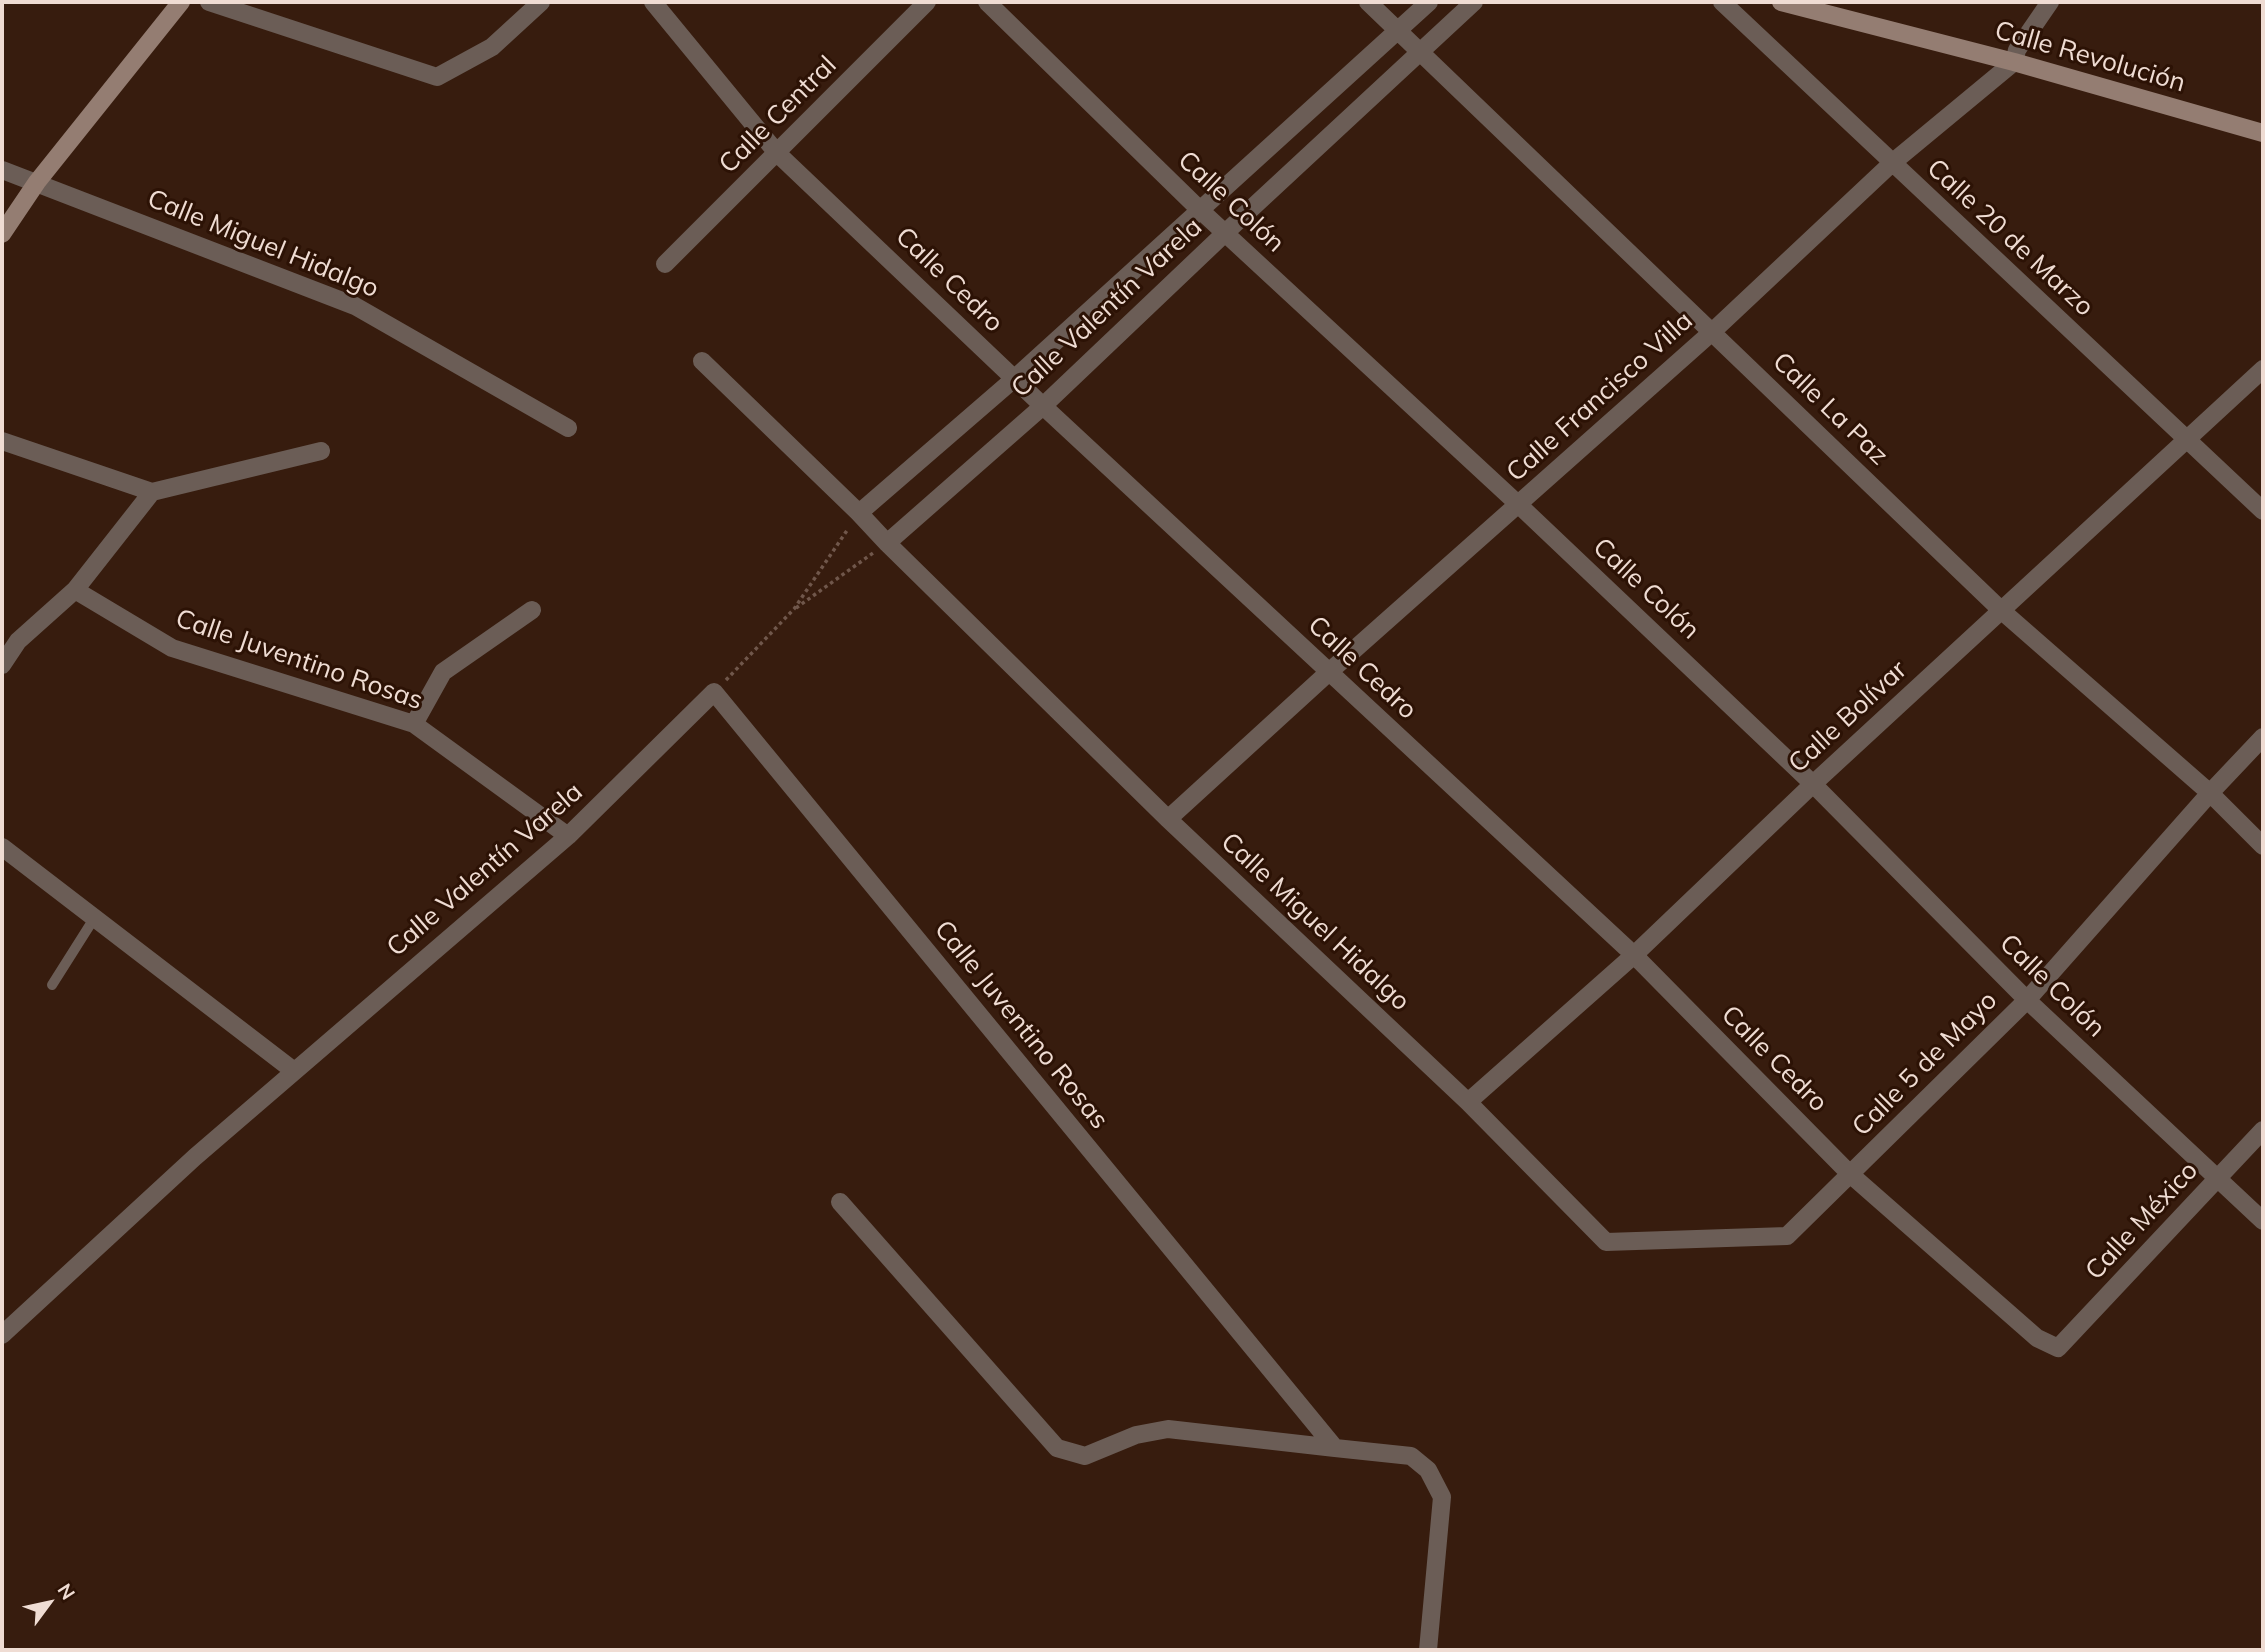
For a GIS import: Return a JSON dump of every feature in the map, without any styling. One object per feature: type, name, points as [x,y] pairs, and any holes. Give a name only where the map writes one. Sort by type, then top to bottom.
[{"type":"street","points":[[2,234],[37,182],[180,2]]},
{"type":"street","points":[[209,2],[437,77],[492,47],[541,2]]},
{"type":"street","name":"Calle Cedro","points":[[653,2],[777,153],[1043,407],[1634,955],[1850,1174],[2037,1338],[2058,1348]]},
{"type":"street","name":"Calle Central","points":[[665,264],[927,2]]},
{"type":"street","name":"Calle Colón","points":[[987,2],[1199,209],[1519,505],[1813,784],[2026,1000],[2263,1221]]},
{"type":"street","name":"Calle La Paz","points":[[1367,2],[2002,611],[2210,793],[2263,846]]},
{"type":"street","name":"Calle Valentín Varela","points":[[859,513],[1014,379],[1429,2]]},
{"type":"street","name":"Calle Valentín Varela","points":[[887,544],[1043,407],[1225,233],[1474,2]]},
{"type":"street","name":"Calle 20 de Marzo","points":[[1722,2],[2263,511]]},
{"type":"street","name":"Calle Revolución","points":[[1780,2],[2014,62],[2263,133]]},
{"type":"street","name":"Calle Francisco Villa","points":[[1168,819],[1329,672],[1712,332],[1892,163],[2014,62],[2017,50],[2050,2]]},
{"type":"street","name":"Calle Miguel Hidalgo","points":[[2,170],[355,306],[568,428]]},
{"type":"street","name":"Calle Miguel Hidalgo","points":[[702,361],[1168,819],[1468,1102],[1606,1242],[1787,1236]]},
{"type":"street","name":"Calle Bolívar","points":[[1468,1102],[1634,955],[1813,784],[2263,369]]},
{"type":"street","points":[[2,441],[152,492],[321,451]]},
{"type":"street","points":[[2,665],[18,641],[75,590],[152,492]]},
{"type":"street","name":"Calle Juventino Rosas","points":[[75,590],[173,649],[414,724],[568,836]]},
{"type":"street","points":[[414,724],[443,672],[532,610]]},
{"type":"street","name":"Calle Valentín Varela","points":[[2,1335],[195,1157],[568,836],[714,692]]},
{"type":"street","name":"Calle Juventino Rosas","points":[[714,692],[1335,1448]]},
{"type":"street","name":"Calle 5 de Mayo","points":[[1787,1236],[2026,1000],[2263,737]]},
{"type":"street","points":[[2,847],[294,1071]]},
{"type":"street","name":"Calle México","points":[[2058,1348],[2263,1130]]},
{"type":"street","points":[[840,1202],[1058,1448],[1085,1456],[1136,1435],[1168,1429],[1411,1456],[1428,1470],[1442,1497],[1428,1650]]},
{"type":"lane","points":[[52,985],[95,918]]},
{"type":"path","points":[[714,692],[794,609],[859,513]]},
{"type":"path","points":[[794,609],[887,544]]}]
